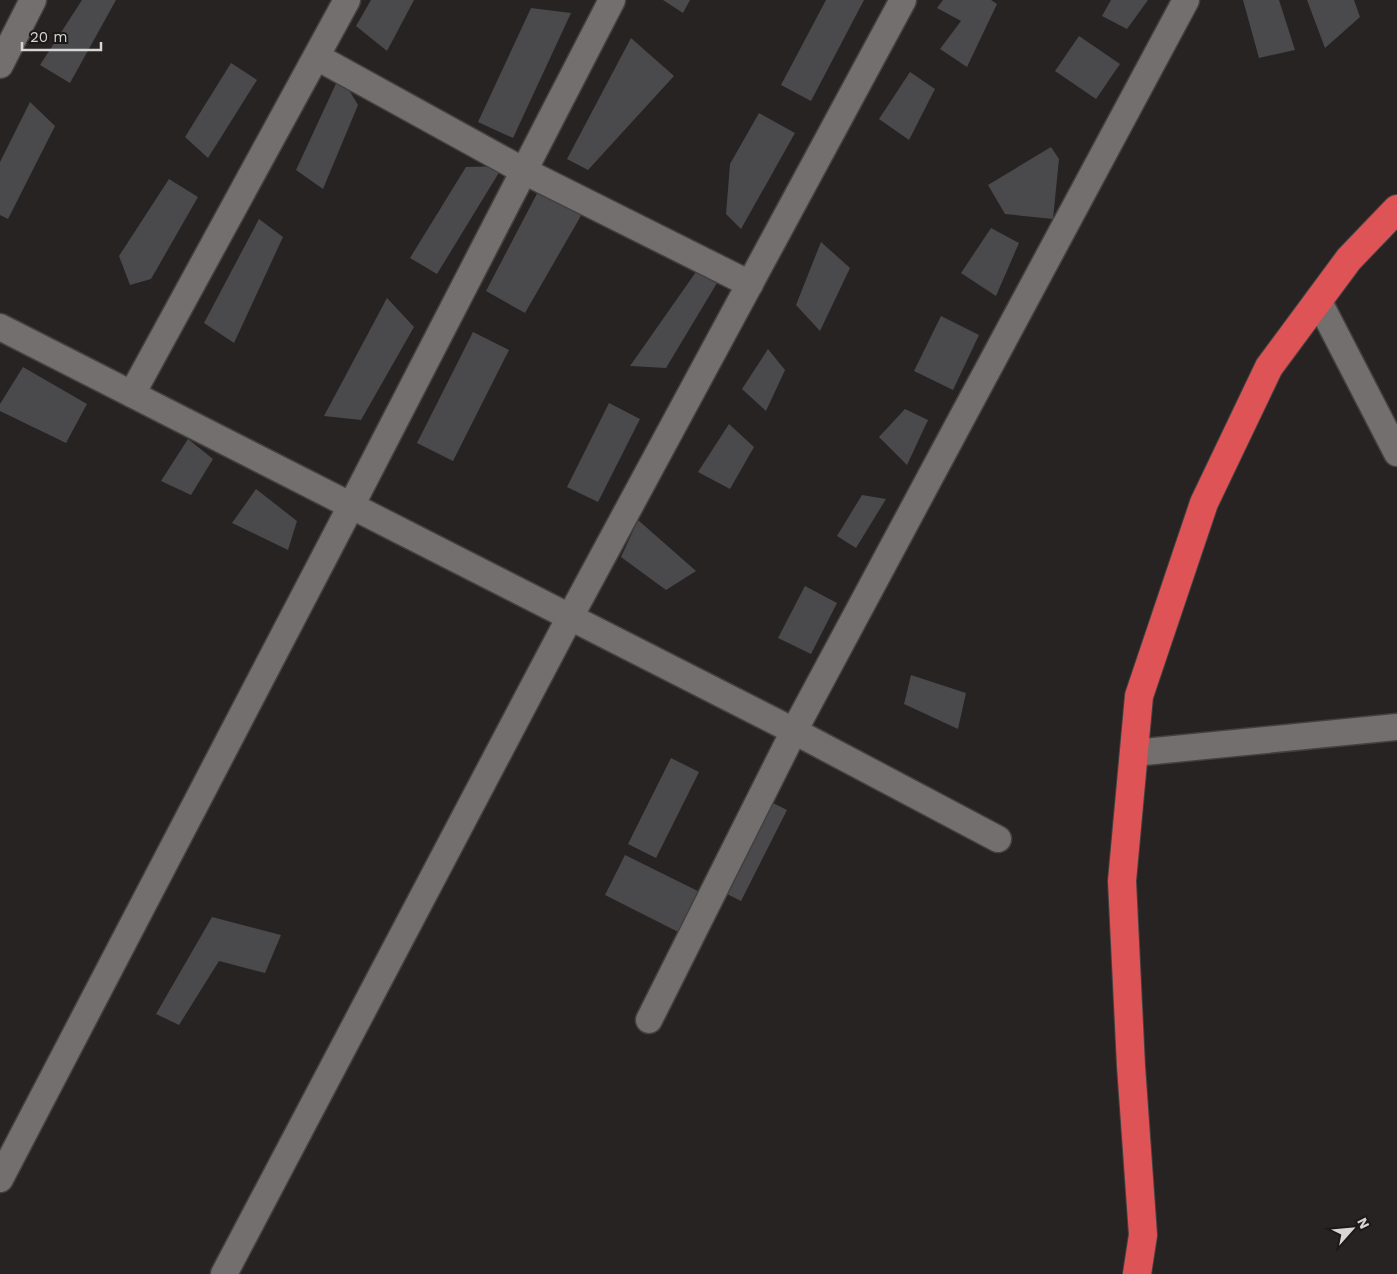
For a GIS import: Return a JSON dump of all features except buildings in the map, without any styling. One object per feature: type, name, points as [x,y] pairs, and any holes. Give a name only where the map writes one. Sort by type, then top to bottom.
[{"type":"highway","points":[[1137,1274],[1143,1235],[1131,1066],[1122,881],[1139,696],[1204,503],[1269,367],[1349,259],[1397,209]]},
{"type":"lane","points":[[0,65],[33,0]]},
{"type":"lane","points":[[132,394],[347,0]]},
{"type":"lane","points":[[0,1179],[612,0]]},
{"type":"lane","points":[[224,1274],[570,617],[903,0]]},
{"type":"lane","points":[[649,1020],[794,731],[1186,0]]},
{"type":"lane","points":[[317,57],[524,171],[750,284]]},
{"type":"lane","points":[[1318,300],[1397,453]]},
{"type":"lane","points":[[0,327],[794,731],[998,839]]},
{"type":"lane","points":[[1134,754],[1397,727]]}]
